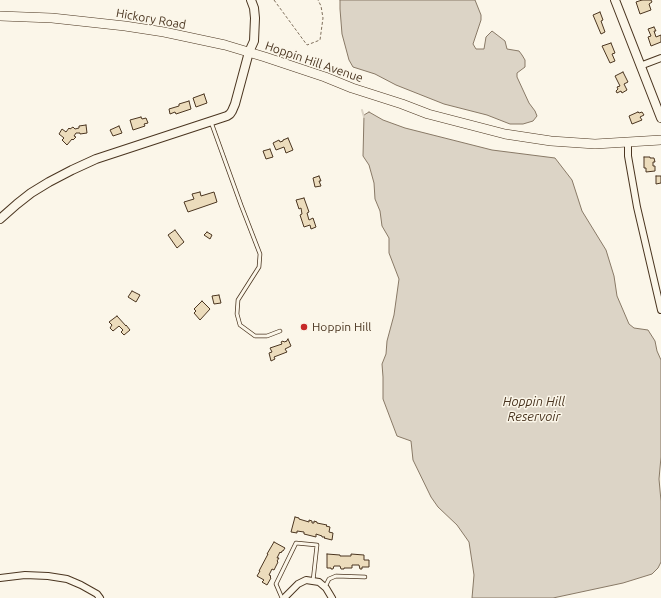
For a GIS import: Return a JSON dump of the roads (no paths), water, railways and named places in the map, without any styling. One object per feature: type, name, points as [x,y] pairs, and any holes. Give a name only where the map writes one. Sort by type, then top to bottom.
[{"type":"main road","name":"Hickory Road","points":[[0,16],[59,19],[131,26],[224,45],[250,52]]},
{"type":"main road","name":"Hoppin Hill Avenue","points":[[250,52],[428,114],[504,134],[569,143],[595,144],[661,140]]},
{"type":"street","points":[[250,52],[254,41],[255,24],[254,8],[251,0]]},
{"type":"street","points":[[615,0],[661,118]]},
{"type":"street","name":"Hoppin Hill Avenue","points":[[0,219],[31,193],[72,170],[96,159],[230,114],[234,108],[250,52]]},
{"type":"street","points":[[640,66],[661,58]]},
{"type":"street","points":[[628,142],[628,156],[637,207],[661,310]]},
{"type":"street","points":[[0,578],[25,575],[67,579],[97,594],[100,598]]},
{"type":"street","points":[[283,598],[298,584],[306,580],[319,582],[325,587],[332,598]]},
{"type":"lane","points":[[210,121],[260,254],[259,267],[238,300],[237,314],[240,325],[255,336],[267,336],[280,331]]},
{"type":"lane","points":[[283,598],[276,584],[296,543],[317,545],[313,581]]},
{"type":"lane","points":[[325,587],[329,578],[336,576],[365,577]]},
{"type":"water","points":[[340,0],[475,0],[481,15],[481,20],[473,44],[476,49],[484,49],[486,37],[492,31],[505,41],[507,49],[519,51],[525,60],[525,67],[517,73],[517,77],[537,116],[533,121],[523,124],[510,124],[487,115],[444,104],[396,85],[375,74],[353,67],[349,60],[342,34]]},
{"type":"water","name":"Hoppin Hill Reservoir","points":[[369,112],[383,120],[405,128],[492,150],[555,158],[572,180],[582,211],[606,250],[614,276],[617,296],[629,324],[634,328],[648,330],[655,341],[661,360],[661,457],[659,479],[661,501],[661,562],[652,574],[623,583],[553,598],[472,598],[474,575],[469,542],[457,525],[438,507],[431,497],[413,460],[411,441],[397,436],[383,399],[382,364],[386,354],[387,341],[394,315],[399,279],[389,253],[389,238],[382,226],[380,211],[375,199],[374,183],[369,165],[363,156],[364,115]]},
{"type":"waterway","points":[[362,110],[364,117]]},
{"type":"place","name":"Hoppin Hill","points":[[304,327]]}]
